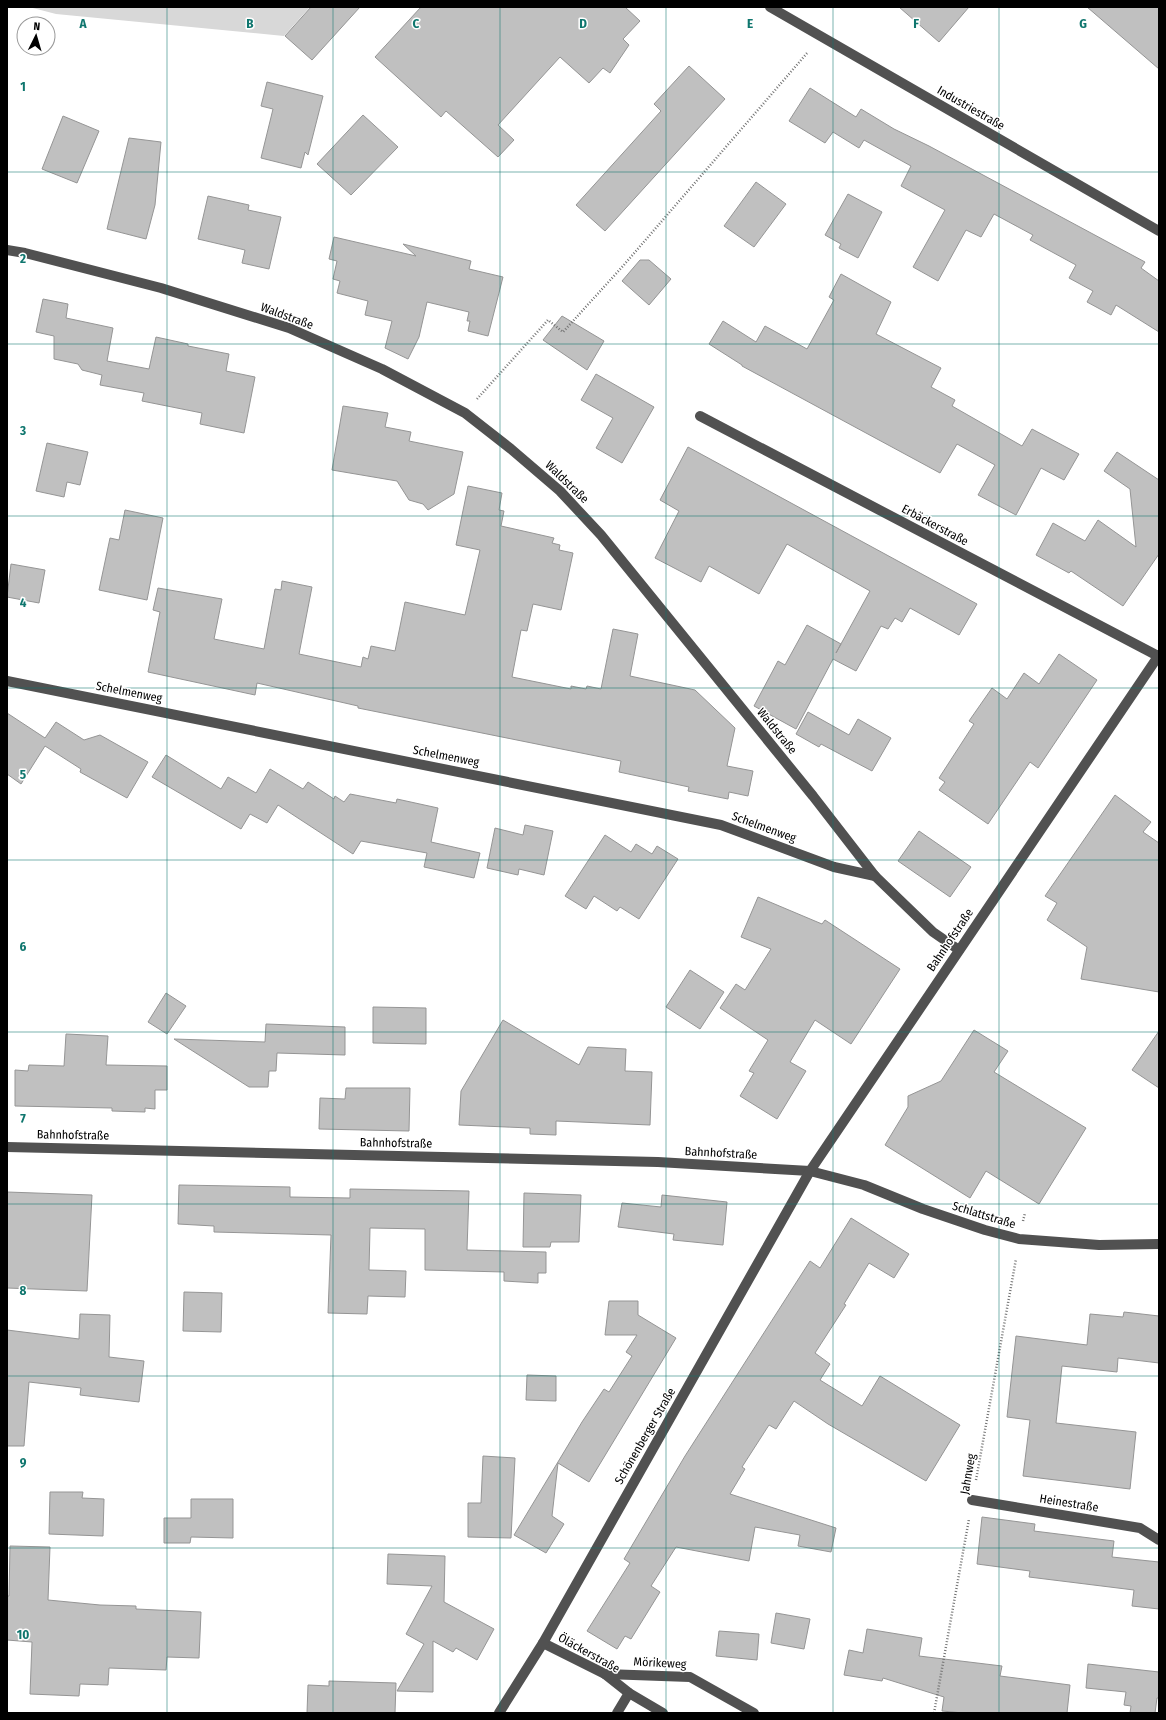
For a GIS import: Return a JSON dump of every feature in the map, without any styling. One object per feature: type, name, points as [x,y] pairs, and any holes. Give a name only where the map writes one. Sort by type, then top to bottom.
[{"type":"street","name":"Industriestraße","points":[[770,7],[1159,231]]},
{"type":"street","name":"Waldstraße","points":[[7,250],[25,253],[161,288],[289,328],[382,369],[465,413],[511,449],[560,491],[601,535],[876,876],[933,932],[958,950]]},
{"type":"street","name":"Erbäckerstraße","points":[[700,416],[1158,655]]},
{"type":"street","name":"Bahnhofstraße","points":[[7,1147],[658,1162],[810,1171],[1158,655]]},
{"type":"street","name":"Schelmenweg","points":[[7,681],[721,825],[834,867],[876,876]]},
{"type":"street","name":"Schlattstraße","points":[[810,1171],[864,1185],[950,1218],[985,1230],[1019,1239],[1098,1245],[1159,1244]]},
{"type":"street","name":"Schönenberger Straße","points":[[499,1713],[543,1642],[810,1171]]},
{"type":"street","name":"Heinestraße","points":[[972,1500],[1140,1528],[1159,1540]]},
{"type":"street","name":"Öläckerstraße","points":[[543,1642],[605,1674],[629,1693],[663,1713]]},
{"type":"street","name":"Mörikeweg","points":[[605,1674],[690,1677],[754,1713]]},
{"type":"street","points":[[617,1713],[629,1693]]},
{"type":"path","points":[[465,413],[548,320],[563,332],[623,266],[820,37]]},
{"type":"path","name":"Jahnweg","points":[[934,1713],[1019,1239]]},
{"type":"shaded area","points":[[29,7],[310,7],[284,36],[56,14]]},
{"type":"building","points":[[311,7],[360,7],[312,60],[285,36]]},
{"type":"building","points":[[421,7],[625,7],[640,21],[623,39],[629,45],[610,73],[603,68],[589,83],[560,57],[498,125],[514,140],[498,157],[446,111],[441,117],[375,57]]},
{"type":"building","points":[[899,7],[969,7],[939,42]]},
{"type":"building","points":[[1087,7],[1159,7],[1159,69]]},
{"type":"building","points":[[689,66],[725,99],[605,231],[576,205],[661,111],[654,104]]},
{"type":"building","points":[[267,82],[323,96],[308,155],[305,152],[301,168],[261,158],[273,109],[261,106]]},
{"type":"building","points":[[810,88],[856,117],[861,109],[894,129],[929,146],[1145,262],[1141,268],[1159,281],[1159,332],[1116,305],[1111,315],[1087,302],[1093,291],[1069,278],[1076,265],[1030,240],[1033,235],[994,214],[981,237],[966,230],[938,281],[913,267],[945,210],[901,186],[911,166],[864,140],[859,148],[833,132],[825,143],[789,121]]},
{"type":"building","points":[[363,115],[398,147],[351,195],[317,164]]},
{"type":"building","points":[[63,116],[99,131],[77,183],[42,169]]},
{"type":"building","points":[[129,138],[161,142],[155,205],[146,239],[107,229]]},
{"type":"building","points":[[756,182],[786,204],[754,247],[724,226]]},
{"type":"building","points":[[848,194],[882,212],[858,258],[839,248],[841,244],[825,235]]},
{"type":"building","points":[[208,196],[249,205],[248,210],[281,217],[269,269],[242,263],[245,250],[198,239]]},
{"type":"building","points":[[334,237],[416,256],[403,244],[471,261],[469,269],[503,277],[488,336],[468,331],[470,321],[467,321],[469,312],[427,302],[419,337],[408,359],[385,348],[392,321],[365,315],[368,301],[337,293],[340,281],[333,279],[337,261],[329,259]]},
{"type":"building","points":[[640,260],[649,260],[671,279],[649,305],[622,281]]},
{"type":"building","points":[[841,274],[891,302],[876,334],[941,368],[931,387],[955,400],[952,406],[1022,446],[1032,429],[1079,454],[1064,480],[1041,468],[1016,515],[978,495],[995,465],[957,444],[940,473],[742,366],[709,344],[723,321],[756,342],[765,326],[807,349],[834,300],[829,297]]},
{"type":"building","points":[[43,299],[68,304],[66,318],[113,328],[107,361],[149,369],[156,337],[188,344],[188,346],[229,354],[226,371],[255,377],[244,433],[200,424],[202,413],[142,401],[144,393],[100,385],[102,375],[82,370],[78,364],[54,359],[54,336],[36,332]]},
{"type":"building","points":[[562,316],[604,341],[587,370],[543,340]]},
{"type":"building","points":[[596,374],[654,407],[622,463],[596,448],[613,418],[581,400]]},
{"type":"building","points":[[343,406],[388,413],[385,427],[411,432],[409,441],[463,452],[454,494],[428,510],[423,504],[409,500],[397,481],[332,470]]},
{"type":"building","points":[[47,443],[88,452],[80,485],[67,482],[64,497],[36,491]]},
{"type":"building","points":[[688,447],[977,604],[959,635],[910,608],[902,622],[895,618],[888,629],[881,626],[856,671],[833,659],[796,729],[754,706],[778,661],[785,665],[807,625],[841,644],[870,591],[787,544],[759,594],[709,566],[701,582],[655,558],[679,511],[660,500]]},
{"type":"building","points":[[1117,452],[1159,480],[1159,554],[1123,606],[1071,571],[1069,573],[1036,555],[1053,523],[1085,541],[1098,520],[1136,547],[1130,489],[1104,471]]},
{"type":"building","points":[[468,486],[502,493],[499,510],[504,511],[501,526],[554,538],[552,543],[560,545],[559,550],[573,553],[561,610],[533,604],[527,631],[521,630],[512,677],[571,689],[571,686],[586,689],[587,686],[601,689],[613,629],[638,634],[630,676],[695,690],[735,728],[727,766],[753,771],[748,796],[729,792],[728,799],[688,791],[689,787],[619,772],[621,761],[358,708],[358,706],[257,683],[255,695],[148,672],[160,612],[153,610],[158,588],[222,599],[214,639],[264,649],[275,589],[281,590],[282,581],[312,587],[299,654],[361,667],[363,657],[368,659],[371,646],[395,651],[405,602],[465,615],[480,550],[456,545]]},
{"type":"building","points":[[125,510],[163,518],[147,600],[99,590],[110,538],[119,540]]},
{"type":"building","points":[[11,564],[45,570],[39,603],[7,597]]},
{"type":"building","points":[[1059,654],[1097,680],[1038,768],[1030,762],[988,824],[939,790],[945,782],[939,778],[974,724],[969,721],[992,688],[1007,699],[1024,673],[1039,684]]},
{"type":"building","points":[[808,712],[849,735],[858,719],[891,738],[872,771],[821,744],[819,747],[796,734]]},
{"type":"building","points":[[7,713],[45,738],[56,722],[84,740],[100,735],[148,762],[127,798],[80,772],[81,769],[45,746],[21,784],[7,774]]},
{"type":"building","points":[[166,755],[221,789],[228,777],[256,793],[270,769],[303,789],[308,782],[334,799],[335,796],[344,802],[350,794],[396,803],[397,799],[438,808],[431,842],[480,853],[474,878],[424,867],[427,853],[361,841],[353,854],[278,805],[267,823],[250,814],[241,829],[152,777]]},
{"type":"building","points":[[1115,795],[1151,822],[1143,832],[1159,843],[1159,992],[1081,979],[1087,947],[1047,920],[1057,903],[1045,896]]},
{"type":"building","points":[[525,825],[553,831],[544,875],[519,869],[518,875],[487,868],[495,828],[523,835]]},
{"type":"building","points":[[919,831],[971,867],[950,897],[898,861]]},
{"type":"building","points":[[605,835],[631,852],[636,844],[652,854],[657,846],[678,859],[639,919],[620,907],[617,911],[594,896],[586,909],[565,896]]},
{"type":"building","points":[[758,897],[822,924],[825,920],[900,969],[851,1044],[815,1020],[790,1062],[806,1071],[777,1119],[740,1096],[754,1073],[749,1071],[768,1040],[720,1008],[736,984],[745,990],[771,949],[741,937]]},
{"type":"building","points":[[690,970],[724,992],[700,1029],[666,1007]]},
{"type":"building","points":[[166,993],[186,1006],[167,1034],[148,1022]]},
{"type":"building","points":[[373,1007],[426,1008],[426,1044],[373,1043]]},
{"type":"building","points":[[503,1020],[579,1065],[588,1047],[626,1049],[625,1071],[652,1072],[650,1125],[556,1121],[556,1135],[530,1134],[530,1128],[459,1125],[461,1091]]},
{"type":"building","points":[[266,1024],[345,1027],[345,1055],[277,1053],[276,1071],[269,1071],[268,1087],[249,1087],[174,1039],[265,1042]]},
{"type":"building","points":[[974,1030],[1008,1051],[994,1072],[1086,1128],[1039,1204],[986,1171],[970,1198],[885,1145],[908,1107],[908,1096],[941,1081]]},
{"type":"building","points":[[1159,1031],[1159,1088],[1132,1070]]},
{"type":"building","points":[[66,1034],[108,1036],[106,1065],[167,1066],[167,1090],[155,1090],[155,1109],[145,1108],[145,1112],[112,1111],[112,1108],[15,1106],[15,1070],[28,1071],[29,1065],[64,1066]]},
{"type":"building","points":[[346,1088],[410,1088],[409,1131],[319,1129],[320,1098],[345,1099]]},
{"type":"building","points":[[179,1185],[290,1187],[290,1197],[350,1198],[350,1189],[469,1191],[467,1250],[546,1252],[546,1273],[538,1273],[538,1283],[504,1281],[504,1272],[425,1270],[425,1229],[370,1228],[369,1270],[406,1271],[405,1297],[368,1296],[367,1314],[328,1313],[331,1235],[214,1232],[214,1226],[178,1224]]},
{"type":"building","points":[[7,1192],[92,1195],[87,1291],[7,1288]]},
{"type":"building","points":[[524,1193],[581,1195],[579,1242],[551,1242],[550,1247],[523,1247]]},
{"type":"building","points":[[662,1195],[727,1202],[723,1245],[673,1240],[674,1234],[618,1227],[622,1203],[661,1207]]},
{"type":"building","points":[[851,1218],[909,1254],[894,1278],[869,1263],[844,1304],[846,1305],[815,1353],[830,1364],[820,1380],[862,1406],[880,1376],[960,1425],[926,1481],[828,1424],[794,1401],[776,1429],[769,1425],[742,1467],[745,1469],[730,1494],[836,1528],[831,1552],[798,1546],[800,1535],[755,1527],[749,1561],[676,1547],[651,1586],[660,1592],[631,1639],[625,1636],[617,1649],[587,1631],[630,1563],[624,1559],[685,1456],[810,1261],[820,1268]]},
{"type":"building","points":[[184,1292],[222,1293],[221,1332],[183,1331]]},
{"type":"building","points":[[609,1301],[638,1301],[638,1315],[676,1338],[589,1482],[558,1463],[552,1516],[564,1524],[546,1553],[514,1535],[582,1422],[604,1389],[609,1392],[632,1356],[626,1352],[637,1335],[605,1335]]},
{"type":"building","points":[[1124,1312],[1159,1316],[1159,1363],[1118,1358],[1117,1372],[1062,1366],[1056,1423],[1136,1432],[1130,1489],[1023,1476],[1030,1420],[1007,1417],[1016,1336],[1087,1345],[1090,1314],[1123,1317]]},
{"type":"building","points":[[80,1314],[110,1315],[109,1357],[144,1361],[139,1402],[80,1395],[81,1388],[29,1382],[24,1446],[7,1446],[7,1330],[79,1339]]},
{"type":"building","points":[[527,1375],[556,1376],[556,1401],[526,1400]]},
{"type":"building","points":[[483,1456],[515,1458],[511,1538],[468,1537],[468,1503],[481,1503]]},
{"type":"building","points":[[50,1492],[83,1492],[82,1498],[104,1499],[103,1536],[49,1534]]},
{"type":"building","points":[[191,1499],[233,1499],[233,1538],[191,1537],[190,1543],[164,1543],[164,1518],[191,1518]]},
{"type":"building","points":[[982,1517],[1035,1524],[1034,1531],[1114,1541],[1112,1557],[1159,1562],[1159,1609],[1132,1606],[1134,1590],[1029,1577],[1030,1571],[977,1564]]},
{"type":"building","points":[[10,1546],[50,1547],[48,1600],[100,1605],[136,1606],[136,1609],[201,1612],[199,1658],[167,1657],[166,1670],[109,1668],[108,1685],[80,1684],[79,1696],[30,1694],[32,1642],[7,1640],[7,1596],[9,1596]]},
{"type":"building","points":[[388,1554],[445,1556],[444,1602],[494,1629],[477,1660],[456,1648],[453,1652],[433,1641],[433,1692],[397,1691],[424,1644],[406,1634],[432,1586],[387,1584]]},
{"type":"building","points":[[776,1613],[810,1619],[804,1649],[771,1643]]},
{"type":"building","points":[[867,1629],[922,1638],[919,1656],[1002,1666],[1000,1676],[1070,1685],[1067,1713],[963,1713],[942,1711],[944,1697],[883,1678],[882,1681],[844,1675],[849,1650],[863,1653]]},
{"type":"building","points":[[719,1631],[759,1634],[757,1660],[716,1656]]},
{"type":"building","points":[[1088,1664],[1159,1672],[1159,1698],[1157,1698],[1155,1713],[1130,1713],[1131,1706],[1124,1705],[1126,1692],[1086,1688]]},
{"type":"building","points":[[329,1681],[396,1683],[395,1713],[307,1713],[308,1685],[329,1686]]}]
